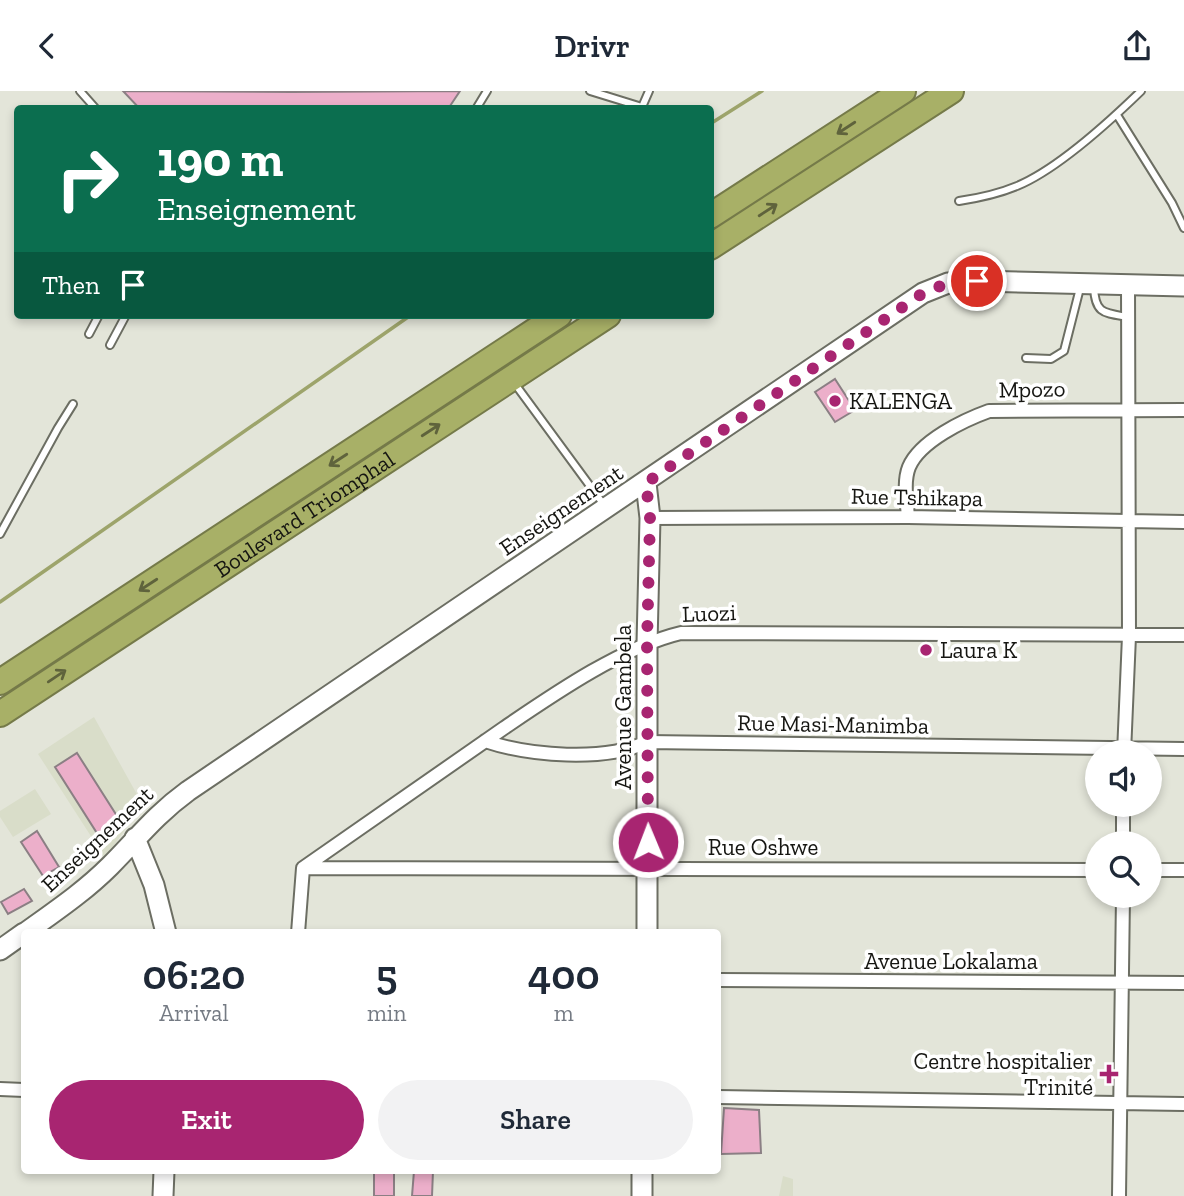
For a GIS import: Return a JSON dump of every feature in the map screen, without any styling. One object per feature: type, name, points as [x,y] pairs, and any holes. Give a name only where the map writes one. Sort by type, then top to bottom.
[{"type":"highway","points":[[714,213],[903,91]]},
{"type":"highway","points":[[714,244],[951,91]]},
{"type":"highway","name":"Boulevard Triomphal","points":[[0,682],[553,319]]},
{"type":"highway","name":"Boulevard Triomphal","points":[[0,714],[602,319]]},
{"type":"street","name":"Enseignement","points":[[31,929],[97,879],[167,806],[188,791],[923,293],[948,283],[977,281],[1184,286]]},
{"type":"street","points":[[1124,740],[1129,636],[1128,284]]},
{"type":"street","name":"Mpozo","points":[[908,517],[906,485],[909,467],[920,452],[967,419],[989,411],[1184,409]]},
{"type":"street","name":"Avenue Gambela","points":[[646,483],[650,518],[647,929]]},
{"type":"street","name":"Rue Tshikapa","points":[[650,518],[908,517],[1184,522]]},
{"type":"street","name":"Luozi","points":[[303,868],[566,686],[647,644],[681,633],[1184,635]]},
{"type":"street","name":"Rue Masi-Manimba","points":[[485,741],[507,749],[573,754],[619,751],[647,742],[1085,750]]},
{"type":"street","name":"Rue Masi-Manimba","points":[[1162,750],[1184,749]]},
{"type":"street","points":[[135,838],[154,885],[165,929]]},
{"type":"street","points":[[298,929],[303,868]]},
{"type":"street","name":"Rue Oshwe","points":[[303,868],[1085,870]]},
{"type":"street","points":[[1162,870],[1184,870]]},
{"type":"street","points":[[1119,1196],[1123,908]]},
{"type":"street","name":"Enseignement","points":[[0,950],[21,936]]},
{"type":"street","name":"Avenue Lokalama","points":[[721,980],[1184,983]]},
{"type":"street","points":[[0,1089],[21,1090]]},
{"type":"street","points":[[721,1097],[1184,1104]]},
{"type":"street","points":[[163,1196],[164,1174]]},
{"type":"street","points":[[642,1174],[642,1196]]},
{"type":"lane","points":[[80,91],[92,105]]},
{"type":"lane","points":[[590,91],[636,105]]},
{"type":"lane","points":[[959,201],[986,197],[1016,187],[1039,175],[1117,115],[1141,91]]},
{"type":"lane","points":[[1117,115],[1172,203],[1184,228]]},
{"type":"lane","points":[[1088,283],[1101,311],[1128,317]]},
{"type":"lane","points":[[1026,358],[1051,359],[1064,351],[1088,283]]},
{"type":"lane","points":[[89,334],[97,319]]},
{"type":"lane","points":[[110,345],[124,319]]},
{"type":"lane","points":[[495,357],[607,509]]},
{"type":"lane","points":[[0,534],[74,404]]},
{"type":"shaded area","points":[[94,717],[144,807],[136,814],[105,858],[38,754]]},
{"type":"shaded area","points":[[35,789],[51,814],[13,837],[0,817],[0,811]]},
{"type":"shaded area","points":[[783,1176],[793,1179],[793,1196],[779,1196]]},
{"type":"building","points":[[123,91],[460,91],[451,105],[136,105]]},
{"type":"building","name":"KALENGA","points":[[835,379],[855,410],[835,422],[815,392]]},
{"type":"building","points":[[77,753],[124,827],[102,841],[55,767]]},
{"type":"building","points":[[37,831],[59,867],[43,876],[21,842]]},
{"type":"building","points":[[24,889],[32,901],[8,914],[1,902]]},
{"type":"building","points":[[724,1108],[759,1110],[761,1153],[721,1154]]},
{"type":"building","points":[[374,1174],[394,1174],[394,1196],[374,1196]]},
{"type":"building","points":[[414,1174],[433,1174],[432,1196],[412,1196]]},
{"type":"waterway","points":[[714,121],[762,91]]},
{"type":"waterway","points":[[0,602],[405,319]]},
{"type":"place","name":"KALENGA","points":[[835,401]]},
{"type":"place","name":"Laura K","points":[[926,650]]},
{"type":"place","name":"Centre hospitalier Trinité","points":[[1109,1074]]},
{"type":"route","points":[[648,842],[647,644],[650,518],[646,483],[923,293],[948,283],[977,281]]}]
